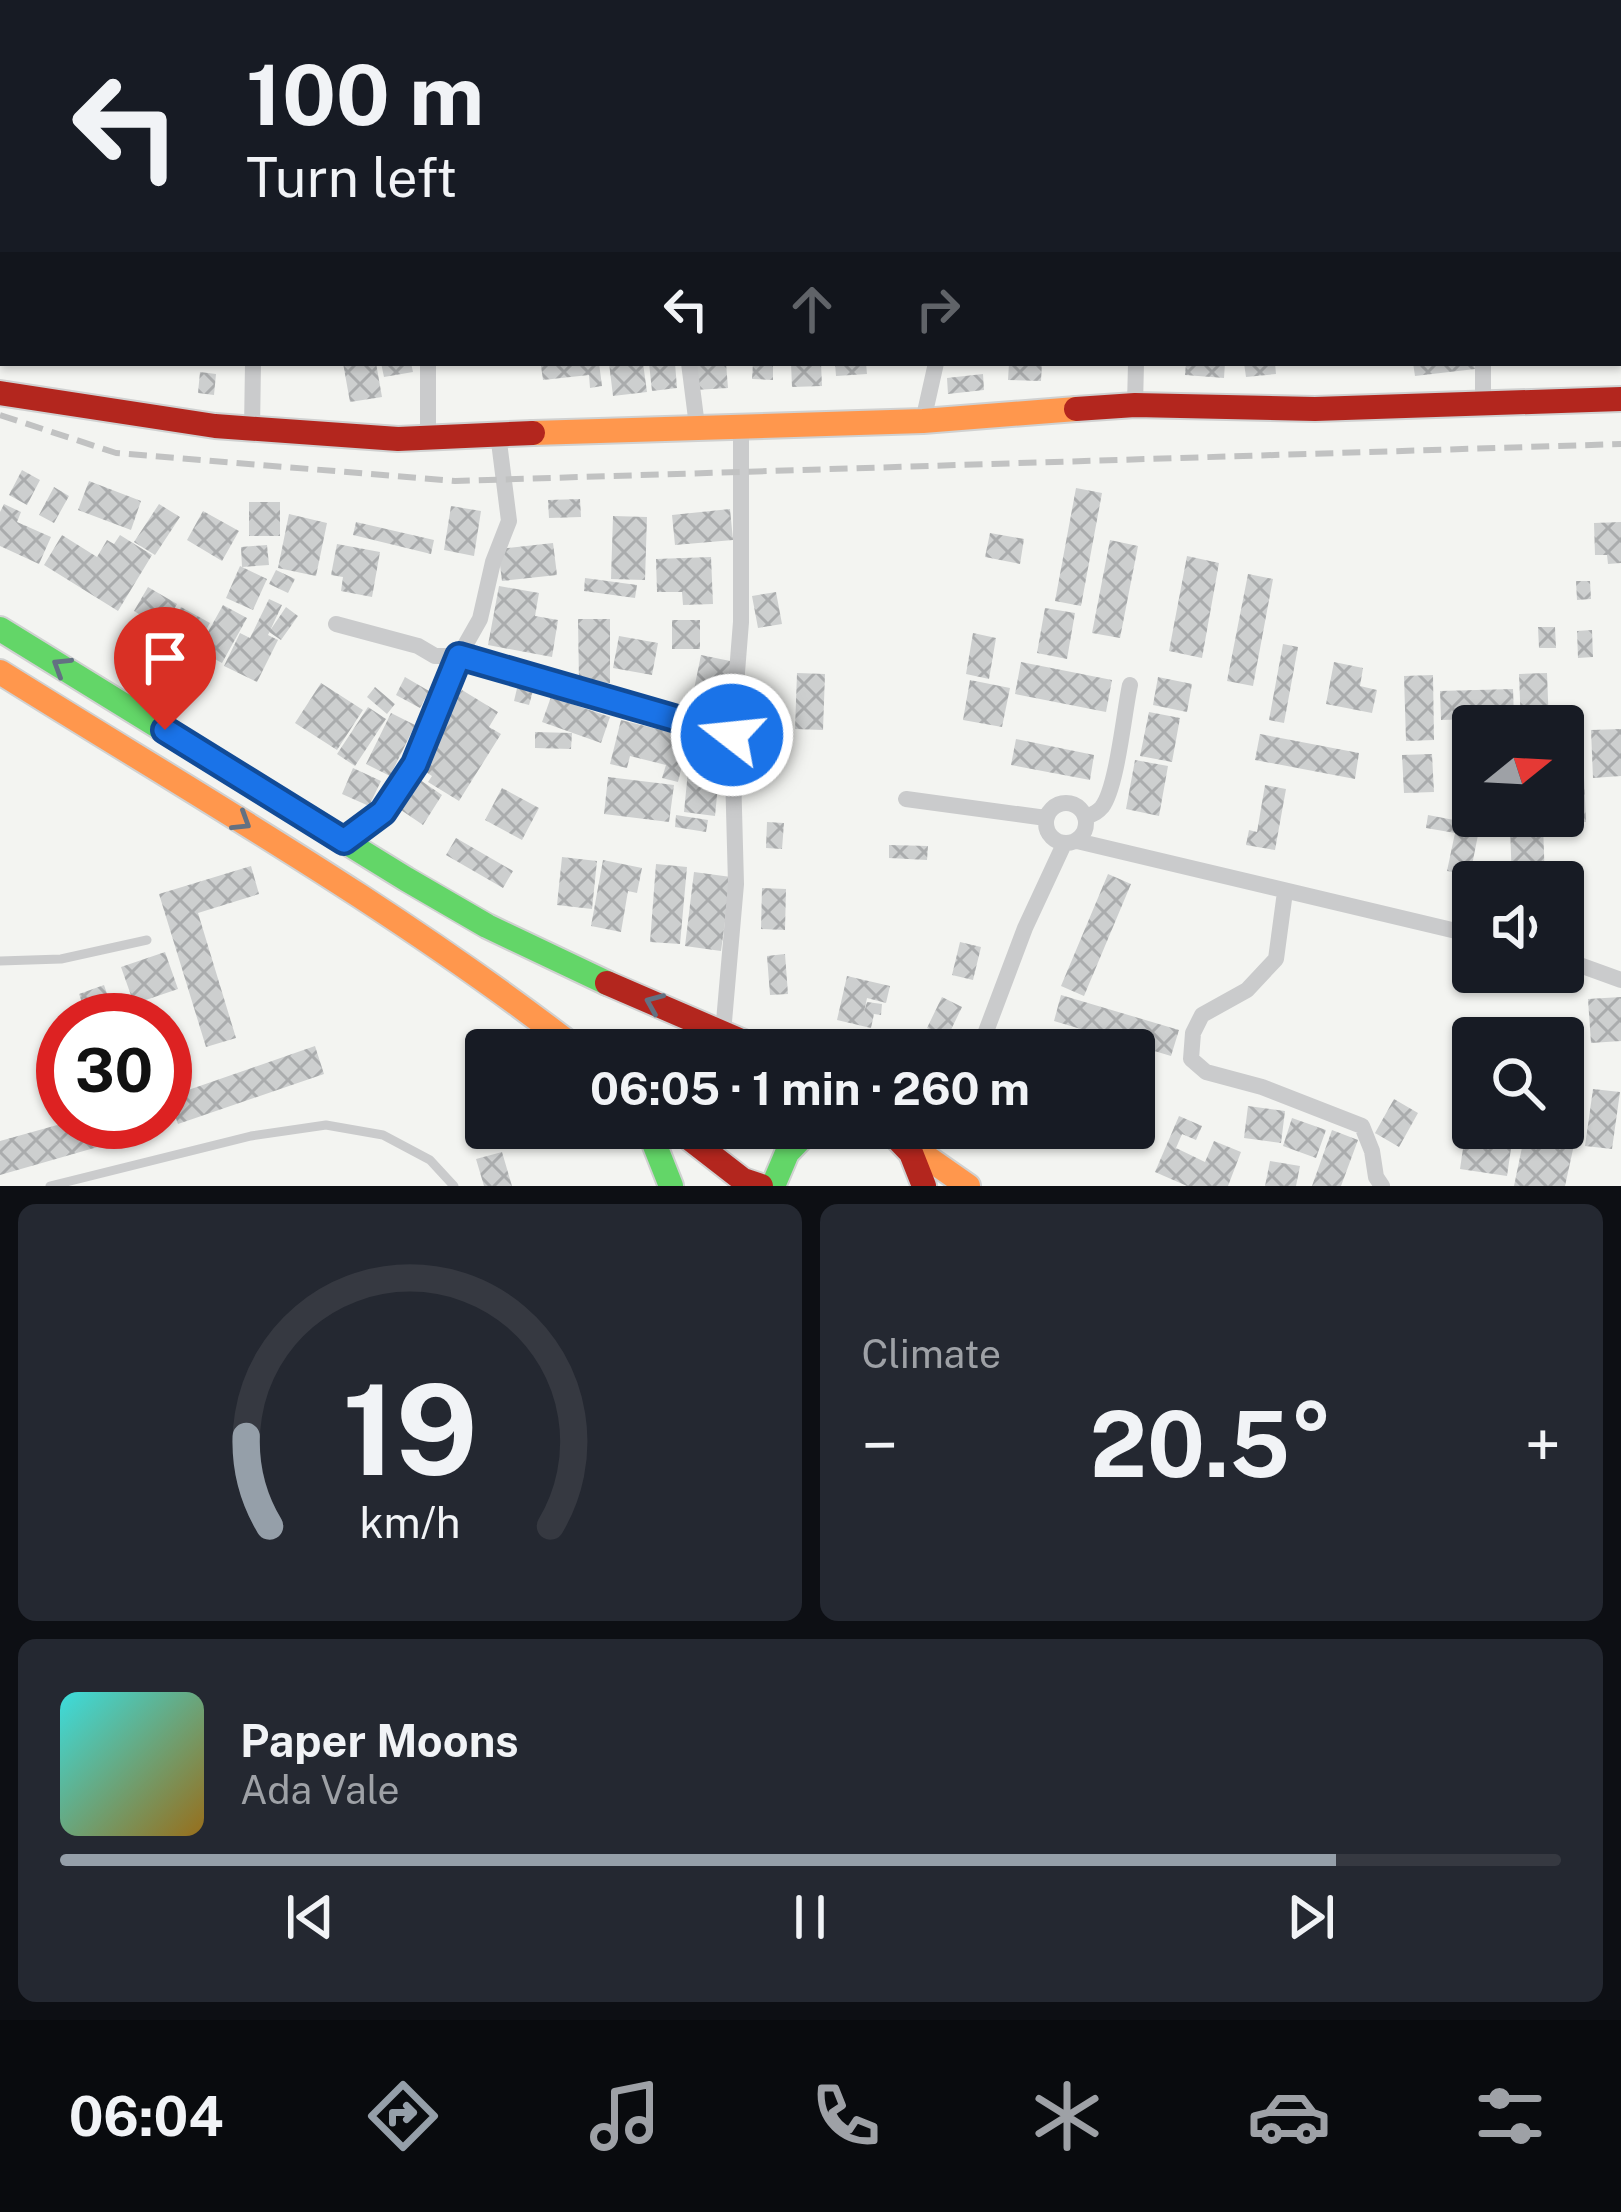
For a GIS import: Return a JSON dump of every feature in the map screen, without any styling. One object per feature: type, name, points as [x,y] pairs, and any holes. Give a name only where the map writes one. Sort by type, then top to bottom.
[{"type":"main road","points":[[0,393],[252,429],[398,439],[922,422],[1135,405],[1315,409],[1621,399]]},
{"type":"main road","points":[[0,629],[488,926],[714,1029]]},
{"type":"main road","points":[[0,672],[411,929],[551,1029]]},
{"type":"main road","points":[[656,1149],[671,1186]]},
{"type":"main road","points":[[703,1149],[743,1180],[760,1186]]},
{"type":"main road","points":[[773,1186],[789,1149]]},
{"type":"main road","points":[[907,1149],[919,1164],[924,1186]]},
{"type":"main road","points":[[916,1149],[968,1186]]},
{"type":"street","points":[[252,429],[253,366]]},
{"type":"street","points":[[428,366],[428,437]]},
{"type":"street","points":[[688,366],[697,426]]},
{"type":"street","points":[[922,422],[935,366]]},
{"type":"street","points":[[1135,405],[1136,366]]},
{"type":"street","points":[[1483,404],[1484,366]]},
{"type":"street","points":[[723,1029],[736,884],[732,735],[741,622],[741,425]]},
{"type":"street","points":[[344,841],[383,812],[415,764],[459,656],[480,619],[508,521],[498,434]]},
{"type":"street","points":[[336,624],[418,646],[435,656],[459,656],[732,735]]},
{"type":"street","points":[[1086,817],[1104,804],[1130,685]]},
{"type":"street","points":[[905,800],[1046,818]]},
{"type":"street","points":[[987,1029],[1025,928],[1070,843],[1087,826],[1086,817],[1074,804],[1065,802],[1046,818],[1049,836],[1070,843],[1452,930]]},
{"type":"street","points":[[1285,892],[1276,959],[1247,990],[1202,1015],[1193,1034],[1192,1059],[1206,1072],[1262,1087],[1362,1126],[1382,1186]]},
{"type":"street","points":[[1584,967],[1621,980]]},
{"type":"lane","points":[[0,962],[61,959],[147,940]]},
{"type":"lane","points":[[50,1186],[251,1136],[326,1125],[382,1135],[430,1160],[454,1186]]},
{"type":"building","points":[[344,366],[377,366],[382,397],[350,402]]},
{"type":"building","points":[[382,366],[412,366],[413,372],[384,377]]},
{"type":"building","points":[[541,366],[599,366],[602,386],[590,388],[589,375],[543,380]]},
{"type":"building","points":[[609,366],[643,366],[647,392],[613,396]]},
{"type":"building","points":[[649,366],[675,366],[677,388],[652,391]]},
{"type":"building","points":[[693,366],[726,366],[728,388],[695,390]]},
{"type":"building","points":[[753,366],[773,366],[773,380],[752,379]]},
{"type":"building","points":[[791,366],[821,366],[822,386],[792,387]]},
{"type":"building","points":[[835,366],[866,366],[867,374],[836,376]]},
{"type":"building","points":[[1009,366],[1042,366],[1041,381],[1008,380]]},
{"type":"building","points":[[1186,366],[1225,366],[1224,378],[1185,375]]},
{"type":"building","points":[[1244,366],[1275,366],[1276,374],[1246,377]]},
{"type":"building","points":[[1413,366],[1475,369],[1415,376]]},
{"type":"building","points":[[200,372],[216,374],[214,395],[198,393]]},
{"type":"building","points":[[983,374],[984,390],[948,394],[947,378]]},
{"type":"building","points":[[22,470],[40,480],[27,505],[9,495]]},
{"type":"building","points":[[89,481],[141,501],[131,530],[78,510]]},
{"type":"building","points":[[54,487],[69,496],[54,523],[39,515]]},
{"type":"building","points":[[1076,488],[1102,493],[1081,606],[1055,601]]},
{"type":"building","points":[[580,499],[581,517],[549,518],[548,500]]},
{"type":"building","points":[[249,502],[280,502],[280,536],[249,536]]},
{"type":"building","points":[[4,504],[21,512],[17,522],[51,537],[39,564],[0,546]]},
{"type":"building","points":[[159,504],[180,517],[155,555],[134,542]]},
{"type":"building","points":[[451,506],[481,511],[474,556],[444,550]]},
{"type":"building","points":[[730,509],[733,540],[675,545],[672,515]]},
{"type":"building","points":[[203,511],[239,531],[222,561],[187,540]]},
{"type":"building","points":[[289,514],[327,523],[316,576],[278,568]]},
{"type":"building","points":[[613,516],[647,517],[645,580],[611,579]]},
{"type":"building","points":[[356,522],[434,540],[431,554],[353,535]]},
{"type":"building","points":[[1621,522],[1621,563],[1608,564],[1607,555],[1595,555],[1594,523]]},
{"type":"building","points":[[990,533],[1024,539],[1020,564],[985,557]]},
{"type":"building","points":[[62,535],[97,557],[107,540],[114,544],[120,535],[152,555],[118,611],[44,565]]},
{"type":"building","points":[[1110,540],[1138,546],[1120,638],[1092,633]]},
{"type":"building","points":[[553,543],[557,575],[502,581],[498,549]]},
{"type":"building","points":[[337,544],[380,552],[372,597],[341,591],[343,577],[331,575]]},
{"type":"building","points":[[267,545],[269,565],[242,567],[241,547]]},
{"type":"building","points":[[1187,556],[1219,563],[1202,658],[1169,651]]},
{"type":"building","points":[[711,557],[713,604],[683,605],[682,592],[657,592],[656,559]]},
{"type":"building","points":[[240,566],[267,579],[253,610],[226,598]]},
{"type":"building","points":[[276,570],[295,579],[288,593],[269,584]]},
{"type":"building","points":[[1248,574],[1273,579],[1253,686],[1227,681]]},
{"type":"building","points":[[585,578],[637,585],[635,598],[584,591]]},
{"type":"building","points":[[1576,581],[1590,581],[1591,599],[1577,600]]},
{"type":"building","points":[[499,586],[539,593],[535,616],[558,620],[552,657],[488,645]]},
{"type":"building","points":[[148,587],[177,604],[163,629],[134,611]]},
{"type":"building","points":[[776,592],[782,624],[758,628],[752,596]]},
{"type":"building","points":[[269,599],[282,605],[268,635],[278,640],[257,682],[224,666],[240,633],[250,638]]},
{"type":"building","points":[[223,605],[247,618],[222,663],[198,650]]},
{"type":"building","points":[[181,607],[210,623],[196,648],[167,633]]},
{"type":"building","points":[[286,607],[298,616],[281,640],[269,632]]},
{"type":"building","points":[[1045,608],[1075,613],[1067,659],[1037,653]]},
{"type":"building","points":[[578,619],[610,619],[610,683],[579,683]]},
{"type":"building","points":[[672,620],[700,620],[700,649],[672,649]]},
{"type":"building","points":[[1538,627],[1555,627],[1556,648],[1539,648]]},
{"type":"building","points":[[1592,630],[1593,657],[1578,658],[1577,631]]},
{"type":"building","points":[[973,633],[996,638],[989,679],[966,674]]},
{"type":"building","points":[[619,636],[658,643],[652,675],[613,668]]},
{"type":"building","points":[[1283,644],[1298,647],[1284,723],[1269,720]]},
{"type":"building","points":[[701,655],[735,662],[726,711],[691,704]]},
{"type":"building","points":[[1021,662],[1112,680],[1106,712],[1015,694]]},
{"type":"building","points":[[1334,662],[1363,668],[1360,686],[1377,690],[1372,713],[1326,704]]},
{"type":"building","points":[[797,673],[825,674],[823,730],[795,729]]},
{"type":"building","points":[[1547,673],[1548,705],[1520,705],[1519,674]]},
{"type":"building","points":[[1433,675],[1434,740],[1406,741],[1404,676]]},
{"type":"building","points":[[405,677],[429,691],[420,708],[396,695]]},
{"type":"building","points":[[1158,677],[1192,684],[1187,712],[1153,705]]},
{"type":"building","points":[[519,680],[535,684],[529,705],[514,701]]},
{"type":"building","points":[[970,680],[1010,688],[1002,727],[963,720]]},
{"type":"building","points":[[321,683],[363,710],[337,750],[295,723]]},
{"type":"building","points":[[375,687],[395,704],[387,714],[367,697]]},
{"type":"building","points":[[1513,689],[1514,705],[1452,705],[1452,720],[1441,720],[1440,691]]},
{"type":"building","points":[[462,690],[498,712],[489,727],[501,734],[459,801],[428,782],[432,776],[415,765]]},
{"type":"building","points":[[551,697],[610,717],[601,743],[542,722]]},
{"type":"building","points":[[368,707],[386,719],[355,766],[337,754]]},
{"type":"building","points":[[1149,712],[1180,718],[1172,762],[1140,756]]},
{"type":"building","points":[[391,713],[415,725],[390,776],[366,764]]},
{"type":"building","points":[[621,720],[689,737],[678,782],[662,778],[666,765],[630,756],[627,768],[610,764]]},
{"type":"building","points":[[1621,729],[1621,776],[1593,778],[1591,730]]},
{"type":"building","points":[[535,732],[572,733],[571,749],[535,748]]},
{"type":"building","points":[[1260,734],[1359,753],[1355,779],[1255,760]]},
{"type":"building","points":[[1016,739],[1094,755],[1090,780],[1011,765]]},
{"type":"building","points":[[691,741],[722,745],[715,816],[684,812]]},
{"type":"building","points":[[1432,754],[1434,792],[1404,793],[1402,755]]},
{"type":"building","points":[[1135,760],[1168,766],[1159,816],[1126,809]]},
{"type":"building","points":[[353,768],[381,781],[369,806],[342,794]]},
{"type":"building","points":[[410,773],[442,795],[423,825],[401,810],[408,799],[397,792]]},
{"type":"building","points":[[608,777],[674,785],[669,822],[604,814]]},
{"type":"building","points":[[1265,785],[1286,789],[1275,850],[1246,845],[1249,830],[1257,832]]},
{"type":"building","points":[[502,788],[539,808],[522,840],[485,820]]},
{"type":"building","points":[[676,815],[708,820],[706,832],[675,827]]},
{"type":"building","points":[[1428,815],[1452,820],[1452,832],[1426,828]]},
{"type":"building","points":[[767,822],[784,823],[782,849],[766,848]]},
{"type":"building","points":[[1454,837],[1478,837],[1473,861],[1452,861],[1452,872],[1447,871]]},
{"type":"building","points":[[1510,837],[1543,837],[1544,861],[1511,861]]},
{"type":"building","points":[[456,838],[513,871],[503,888],[446,855]]},
{"type":"building","points":[[889,845],[928,846],[927,860],[889,858]]},
{"type":"building","points":[[562,857],[597,861],[592,909],[557,905]]},
{"type":"building","points":[[603,860],[642,868],[637,893],[628,891],[621,932],[591,926]]},
{"type":"building","points":[[656,864],[687,867],[680,944],[650,942]]},
{"type":"building","points":[[251,866],[259,894],[198,913],[236,1038],[206,1047],[159,894]]},
{"type":"building","points":[[694,872],[731,877],[721,951],[685,946]]},
{"type":"building","points":[[1108,874],[1131,884],[1084,996],[1061,986]]},
{"type":"building","points":[[762,888],[786,889],[785,930],[761,929]]},
{"type":"building","points":[[960,942],[981,947],[973,980],[952,975]]},
{"type":"building","points":[[165,952],[178,989],[130,993],[121,967]]},
{"type":"building","points":[[785,954],[788,994],[770,995],[767,956]]},
{"type":"building","points":[[847,976],[890,986],[886,1003],[867,998],[864,1012],[867,1002],[882,1004],[881,1015],[874,1014],[871,1028],[837,1020]]},
{"type":"building","points":[[104,985],[107,993],[82,993]]},
{"type":"building","points":[[1061,995],[1179,1030],[1171,1056],[1155,1051],[1155,1029],[1081,1029],[1054,1021]]},
{"type":"building","points":[[942,997],[962,1007],[951,1029],[927,1028]]},
{"type":"building","points":[[1621,997],[1621,1041],[1591,1043],[1588,999]]},
{"type":"building","points":[[315,1046],[324,1074],[192,1119],[192,1089]]},
{"type":"building","points":[[1593,1089],[1620,1092],[1612,1149],[1585,1146]]},
{"type":"building","points":[[1394,1099],[1418,1113],[1399,1147],[1375,1133]]},
{"type":"building","points":[[1248,1106],[1285,1111],[1281,1143],[1244,1138]]},
{"type":"building","points":[[1179,1116],[1202,1126],[1196,1140],[1182,1134],[1176,1148],[1205,1162],[1214,1141],[1241,1152],[1228,1186],[1187,1186],[1155,1172]]},
{"type":"building","points":[[1292,1118],[1326,1130],[1316,1158],[1283,1146]]},
{"type":"building","points":[[1332,1130],[1358,1140],[1341,1186],[1312,1186]]},
{"type":"building","points":[[36,1131],[36,1149],[91,1149],[0,1175],[0,1141]]},
{"type":"building","points":[[1463,1149],[1511,1149],[1507,1176],[1460,1169]]},
{"type":"building","points":[[1522,1149],[1573,1149],[1565,1186],[1514,1186]]},
{"type":"building","points":[[502,1152],[512,1186],[484,1186],[476,1159]]},
{"type":"building","points":[[1270,1161],[1300,1166],[1296,1186],[1265,1186]]},
{"type":"railway","points":[[0,415],[116,453],[455,481],[1621,444]]},
{"type":"traffic: fast","points":[[0,629],[406,879],[487,926],[607,983]]},
{"type":"traffic: fast","points":[[656,1149],[671,1186]]},
{"type":"traffic: fast","points":[[773,1186],[791,1149]]},
{"type":"traffic: slow","points":[[533,433],[923,421],[1076,409]]},
{"type":"traffic: slow","points":[[0,672],[367,901],[550,1029]]},
{"type":"traffic: slow","points":[[915,1149],[968,1186]]},
{"type":"traffic: jam","points":[[0,393],[215,426],[398,439],[533,433]]},
{"type":"traffic: jam","points":[[1076,409],[1135,405],[1315,409],[1621,399]]},
{"type":"traffic: jam","points":[[607,983],[713,1029]]},
{"type":"traffic: jam","points":[[703,1149],[743,1180],[761,1186]]},
{"type":"traffic: jam","points":[[907,1149],[924,1186]]},
{"type":"route","points":[[165,730],[344,841],[383,812],[415,764],[459,656],[732,735]]}]
